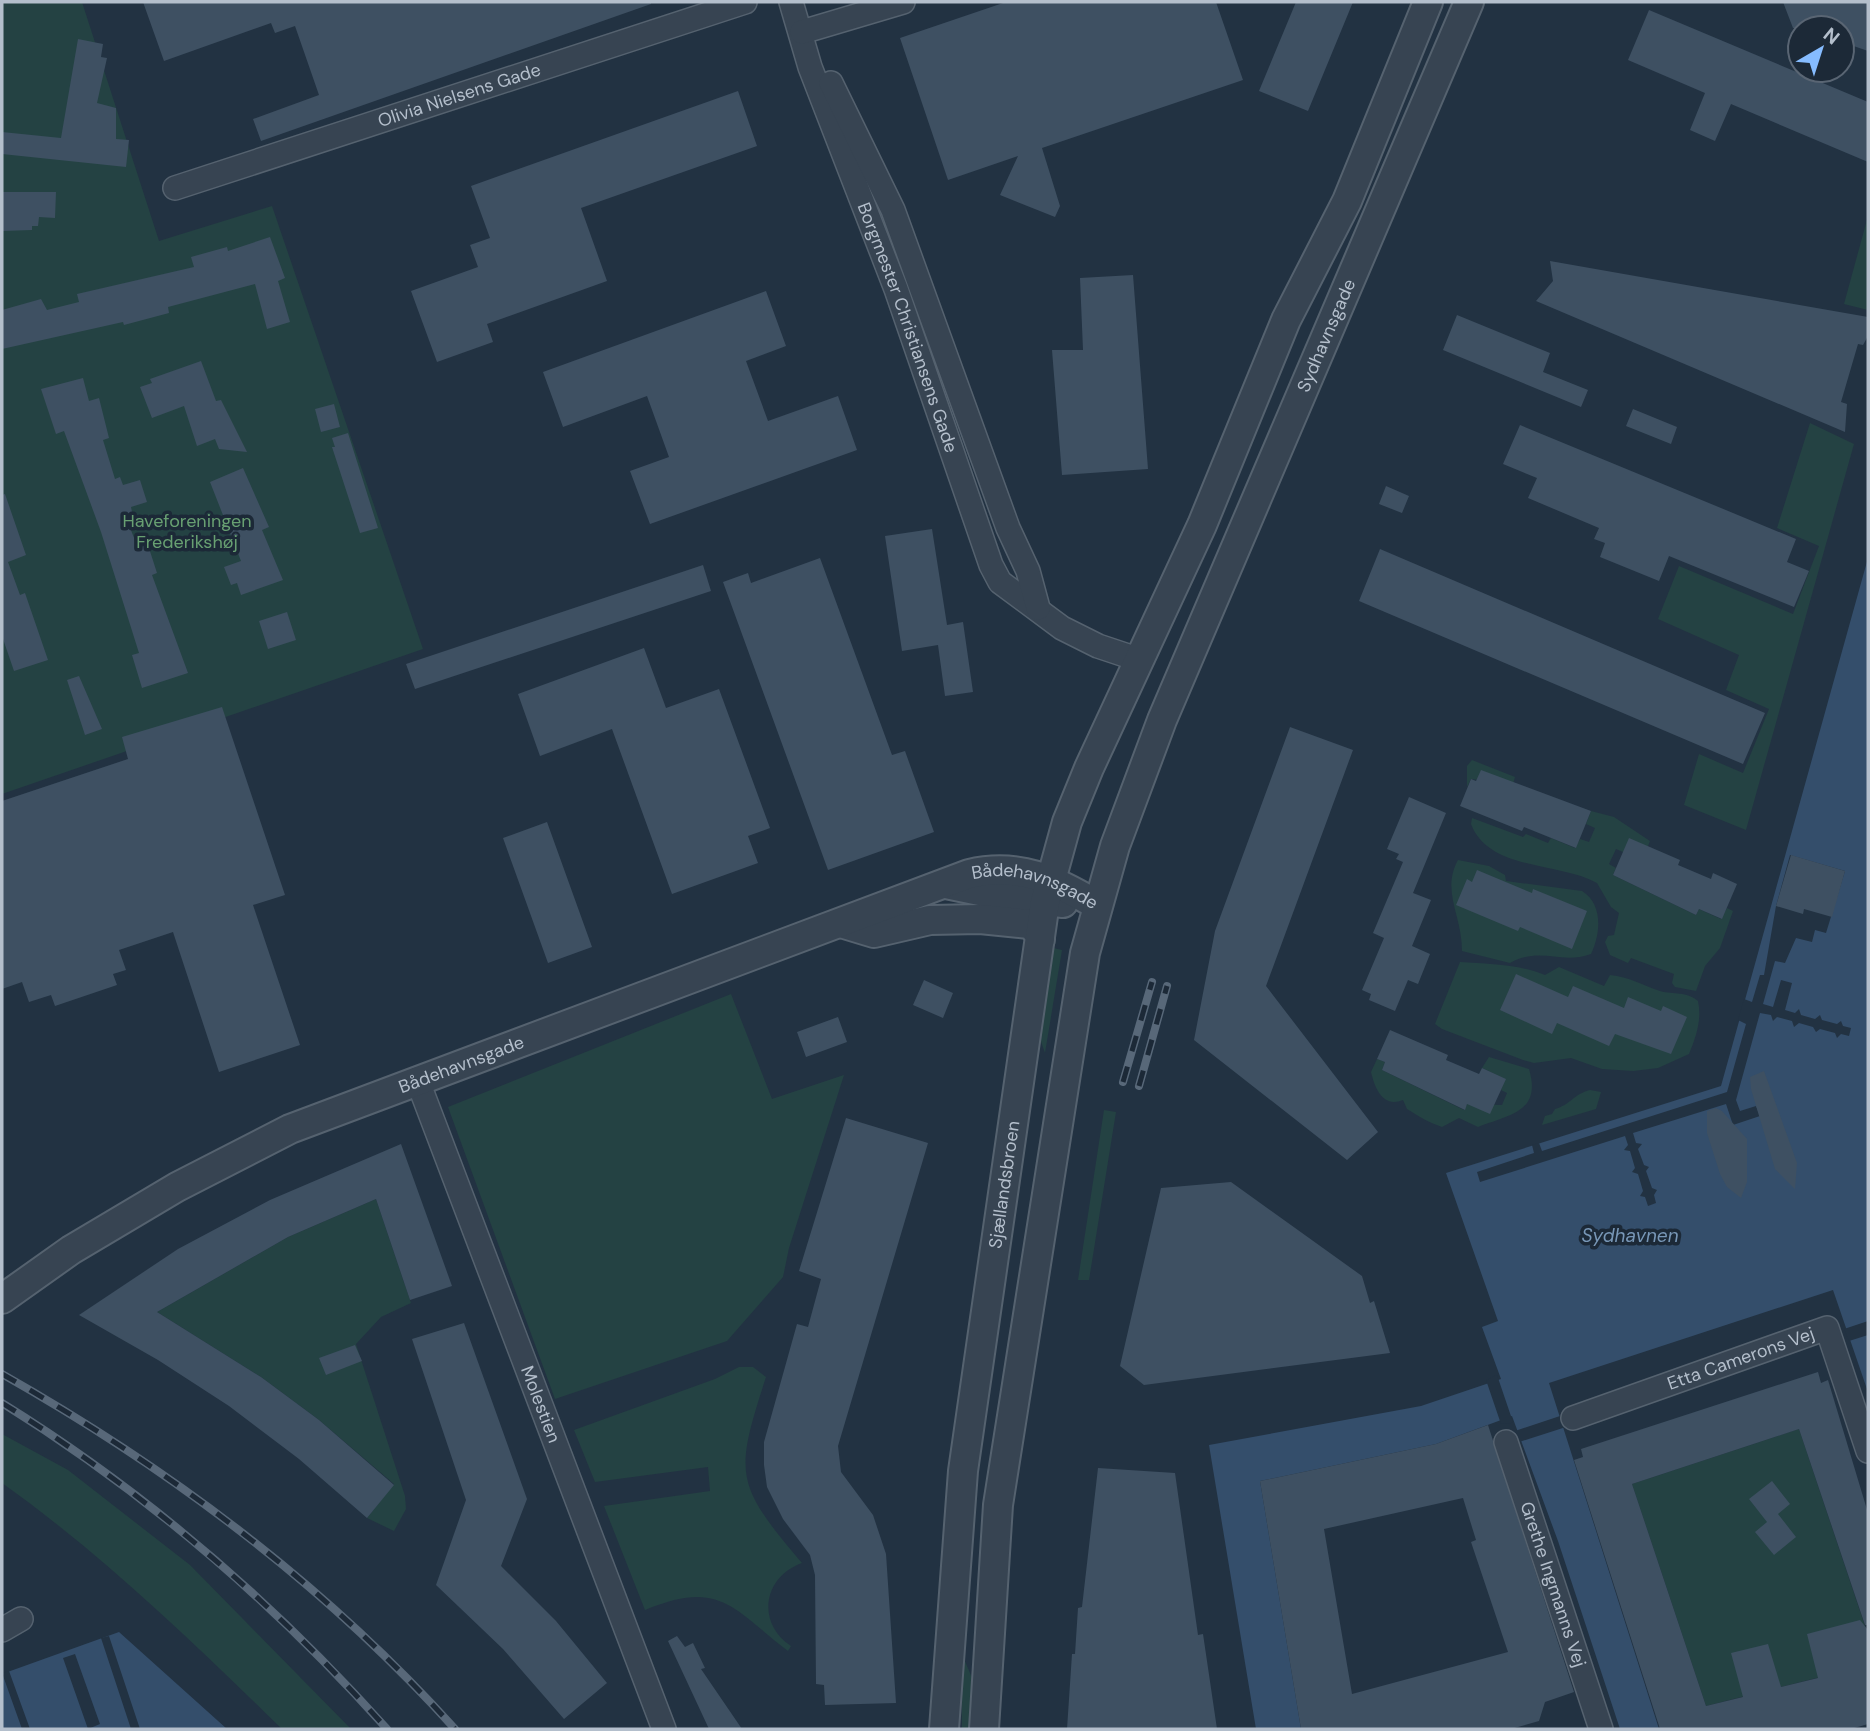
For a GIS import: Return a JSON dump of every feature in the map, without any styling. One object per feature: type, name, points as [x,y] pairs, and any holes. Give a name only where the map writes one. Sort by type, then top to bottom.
[{"type":"street","name":"Olivia Nielsens Gade","points":[[175,188],[745,2]]},
{"type":"street","name":"Borgmester Christiansens Gade","points":[[791,2],[802,32],[810,67],[896,289],[985,552],[1000,582],[1062,628],[1088,641],[1140,660],[1183,669]]},
{"type":"street","points":[[802,32],[903,2]]},
{"type":"street","name":"Sydhavnsgade","points":[[1140,660],[1202,525],[1286,320],[1347,201],[1428,2]]},
{"type":"street","name":"Sydhavnsgade","points":[[1183,669],[1469,2]]},
{"type":"street","name":"Borgmester Christiansens Gade","points":[[802,32],[822,64],[893,210],[1008,528],[1028,571],[1038,608]]},
{"type":"street","name":"Sjællandsbroen","points":[[944,1729],[963,1471],[1040,939],[1049,890],[1068,822],[1089,768],[1140,660]]},
{"type":"street","points":[[984,1729],[989,1615],[998,1505],[1085,953],[1097,905],[1130,802],[1183,669]]},
{"type":"street","name":"Bådehavnsgade","points":[[2,1299],[71,1250],[177,1187],[290,1129],[417,1079],[946,884],[989,869],[1097,905]]},
{"type":"street","points":[[841,923],[874,933],[930,920],[994,919],[1029,925],[1039,932],[1040,939]]},
{"type":"street","name":"Molestien","points":[[417,1079],[664,1729]]},
{"type":"street","name":"Etta Camerons Vej","points":[[1573,1418],[1827,1328],[1868,1451]]},
{"type":"street","name":"Grethe Ingmanns Vej","points":[[1506,1442],[1601,1729]]},
{"type":"green space","name":"Haveforeningen Frederikshøj","points":[[2,2],[82,2],[159,241],[272,206],[423,649],[2,794]]},
{"type":"green space","points":[[1868,216],[1868,310],[1844,304]]},
{"type":"green space","points":[[1810,423],[1854,444],[1746,830],[1684,805],[1699,754],[1743,773],[1769,709],[1726,690],[1739,655],[1658,619],[1679,566],[1793,614],[1819,546],[1777,528]]},
{"type":"green space","points":[[1472,760],[1515,777],[1513,784],[1471,779],[1467,787],[1467,766]]},
{"type":"green space","points":[[1591,811],[1614,817],[1650,841],[1648,846],[1623,852],[1616,849],[1609,864],[1616,868],[1613,875],[1696,915],[1699,909],[1721,919],[1727,908],[1733,911],[1720,948],[1705,966],[1696,991],[1675,987],[1672,983],[1674,974],[1631,958],[1628,963],[1610,955],[1605,942],[1608,936],[1614,935],[1619,913],[1611,907],[1597,883],[1581,876],[1509,858],[1480,839],[1471,824],[1472,818],[1523,837],[1526,834],[1548,843],[1551,838],[1575,848],[1580,839],[1589,842],[1595,828],[1586,824]]},
{"type":"green space","points":[[1458,860],[1489,866],[1505,875],[1506,881],[1582,891],[1594,903],[1597,911],[1597,937],[1591,954],[1570,958],[1531,956],[1510,963],[1462,951],[1451,882]]},
{"type":"green space","points":[[1049,947],[1062,950],[1045,1053],[1038,1033]]},
{"type":"green space","points":[[1460,962],[1514,967],[1545,975],[1559,967],[1604,986],[1610,975],[1660,991],[1689,996],[1698,1001],[1699,1008],[1694,1041],[1689,1054],[1658,1068],[1633,1071],[1602,1069],[1571,1058],[1534,1063],[1523,1060],[1435,1024]]},
{"type":"green space","points":[[731,994],[772,1099],[844,1075],[789,1248],[783,1277],[727,1341],[555,1399],[448,1107]]},
{"type":"green space","points":[[1489,1057],[1529,1069],[1531,1095],[1520,1110],[1478,1127],[1459,1118],[1442,1127],[1407,1109],[1403,1100],[1396,1102],[1385,1099],[1375,1085],[1371,1072],[1377,1059],[1385,1062],[1382,1070],[1464,1110],[1467,1104],[1502,1105],[1507,1093],[1501,1090],[1505,1079],[1482,1068]]},
{"type":"green space","points":[[1590,1090],[1601,1092],[1596,1109],[1542,1125],[1545,1116]]},
{"type":"green space","points":[[1104,1110],[1116,1112],[1089,1280],[1078,1280]]},
{"type":"green space","points":[[376,1199],[411,1303],[381,1317],[356,1344],[405,1496],[406,1509],[394,1531],[367,1518],[394,1484],[319,1420],[261,1377],[157,1312],[288,1237]]},
{"type":"green space","points":[[739,1367],[753,1367],[766,1377],[749,1437],[747,1478],[764,1515],[802,1563],[779,1579],[772,1589],[769,1601],[772,1625],[791,1646],[788,1651],[738,1611],[708,1598],[691,1597],[670,1601],[645,1610],[604,1506],[710,1491],[708,1467],[595,1482],[574,1430],[715,1379]]},
{"type":"green space","points":[[1799,1429],[1868,1635],[1868,1665],[1706,1706],[1632,1484]]},
{"type":"green space","points":[[2,1434],[68,1470],[190,1565],[351,1729],[282,1729],[112,1570],[2,1483]]},
{"type":"green space","points":[[961,1652],[973,1680],[973,1729],[962,1729]]},
{"type":"water","name":"Sydhavnen","points":[[1868,558],[1868,1392],[1833,1290],[1549,1383],[1659,1729],[1620,1729],[1558,1541],[1512,1416],[1436,1444],[1260,1481],[1301,1729],[1256,1729],[1209,1445],[1421,1406],[1501,1379],[1482,1327],[1498,1321],[1446,1173],[1721,1086]]},
{"type":"water","points":[[119,1632],[227,1729],[2,1729],[2,1674]]},
{"type":"pier","points":[[1790,855],[1845,871],[1826,933],[1815,930],[1812,942],[1796,938],[1785,963],[1775,961],[1763,1004],[1773,1007],[1781,980],[1792,983],[1785,1010],[1795,1013],[1799,1009],[1801,1015],[1815,1019],[1820,1015],[1822,1020],[1837,1024],[1841,1021],[1843,1026],[1851,1028],[1849,1036],[1841,1034],[1837,1038],[1835,1033],[1820,1029],[1816,1032],[1813,1027],[1799,1023],[1794,1027],[1792,1021],[1777,1017],[1773,1021],[1771,1015],[1760,1013],[1736,1100],[1740,1111],[1756,1106],[1760,1116],[1733,1125],[1726,1104],[1633,1133],[1636,1143],[1642,1144],[1638,1149],[1644,1165],[1649,1167],[1646,1171],[1652,1188],[1657,1190],[1654,1195],[1656,1203],[1648,1206],[1645,1197],[1640,1196],[1643,1191],[1638,1174],[1632,1172],[1635,1168],[1630,1151],[1624,1150],[1628,1145],[1625,1136],[1480,1182],[1477,1172],[1534,1153],[1532,1145],[1539,1143],[1542,1151],[1727,1092],[1746,1024],[1738,1020],[1744,999],[1752,1002],[1760,975],[1764,975],[1776,906]]},
{"type":"pier","points":[[1868,1321],[1868,1335],[1849,1341],[1844,1329]]},
{"type":"pier","points":[[1497,1375],[1513,1422],[1511,1423],[1501,1424],[1486,1380]]},
{"type":"pier","points":[[1563,1415],[1566,1427],[1519,1442],[1515,1431]]},
{"type":"pier","points":[[109,1636],[140,1729],[131,1729],[101,1638]]},
{"type":"pier","points":[[75,1654],[100,1724],[88,1729],[63,1658]]},
{"type":"pier","points":[[9,1671],[30,1729],[22,1729],[2,1673]]},
{"type":"building","points":[[143,2],[651,4],[261,141],[253,119],[319,95],[295,26],[275,33],[271,23],[164,61]]},
{"type":"building","points":[[1006,2],[1216,2],[1243,80],[1042,148],[1060,206],[1055,217],[1000,195],[1018,156],[948,180],[900,38]]},
{"type":"building","points":[[1296,2],[1353,2],[1308,111],[1259,91]]},
{"type":"building","points":[[1783,2],[1868,2],[1868,51],[1856,47],[1856,14],[1788,14]]},
{"type":"building","points":[[1649,10],[1786,68],[1786,84],[1825,84],[1868,102],[1868,162],[1731,104],[1715,141],[1690,130],[1705,93],[1628,60]]},
{"type":"building","points":[[78,39],[103,44],[101,57],[107,58],[97,103],[116,108],[116,139],[129,140],[126,167],[2,154],[2,132],[61,138]]},
{"type":"building","points":[[738,91],[757,146],[581,208],[607,281],[487,324],[493,342],[437,362],[411,291],[478,267],[470,245],[490,238],[471,186]]},
{"type":"building","points":[[2,192],[56,192],[55,218],[39,217],[38,226],[32,226],[32,230],[2,231]]},
{"type":"building","points":[[270,237],[285,278],[278,281],[290,322],[267,329],[255,284],[168,307],[169,313],[124,325],[123,322],[2,349],[2,310],[41,299],[47,310],[79,302],[77,294],[194,267],[191,257],[227,247],[228,251]]},
{"type":"building","points":[[1550,261],[1868,317],[1868,336],[1863,345],[1858,344],[1841,402],[1847,404],[1845,432],[1536,301],[1553,281]]},
{"type":"building","points":[[1133,275],[1148,469],[1062,475],[1052,350],[1083,350],[1080,278]]},
{"type":"building","points":[[766,291],[786,346],[746,361],[768,421],[838,396],[857,450],[650,524],[630,471],[669,457],[647,396],[563,427],[543,372]]},
{"type":"building","points":[[1457,315],[1550,353],[1543,372],[1588,390],[1581,407],[1443,350]]},
{"type":"building","points":[[201,361],[216,401],[221,400],[247,452],[219,449],[215,439],[197,446],[184,406],[152,418],[140,387],[152,383],[150,379]]},
{"type":"building","points":[[83,378],[89,401],[99,398],[109,438],[103,440],[115,479],[120,477],[123,485],[140,480],[147,502],[131,507],[132,512],[125,515],[138,548],[148,545],[157,573],[152,575],[188,673],[142,688],[132,655],[139,653],[101,532],[64,431],[56,434],[41,389]]},
{"type":"building","points":[[334,404],[340,427],[321,432],[315,409]]},
{"type":"building","points":[[1633,409],[1677,427],[1671,444],[1626,426]]},
{"type":"building","points":[[1520,425],[1796,539],[1787,562],[1809,571],[1794,607],[1669,556],[1659,581],[1600,557],[1605,543],[1594,539],[1599,528],[1528,498],[1537,478],[1503,464]]},
{"type":"building","points":[[348,433],[378,528],[360,533],[332,447],[335,447],[332,438]]},
{"type":"building","points":[[243,468],[269,527],[262,530],[283,580],[241,595],[237,583],[231,585],[224,567],[241,561],[210,482]]},
{"type":"building","points":[[1386,486],[1409,496],[1402,513],[1379,504]]},
{"type":"building","points":[[5,494],[26,555],[8,562],[20,595],[25,593],[48,660],[14,671],[2,636],[2,495]]},
{"type":"building","points":[[932,529],[947,625],[963,622],[973,692],[945,696],[938,645],[902,651],[885,536]]},
{"type":"building","points":[[1380,549],[1765,713],[1743,764],[1359,601]]},
{"type":"building","points":[[820,558],[892,755],[905,751],[934,832],[828,870],[723,582],[748,573],[751,583]]},
{"type":"building","points":[[703,565],[711,591],[415,689],[406,664]]},
{"type":"building","points":[[287,612],[296,640],[268,649],[259,621]]},
{"type":"building","points":[[644,648],[666,708],[719,689],[770,828],[748,836],[758,863],[672,894],[612,729],[540,756],[518,694]]},
{"type":"building","points":[[79,676],[102,729],[85,735],[67,680]]},
{"type":"building","points":[[222,707],[285,895],[253,905],[300,1045],[219,1072],[173,932],[119,950],[126,970],[113,974],[117,985],[55,1006],[51,995],[29,1002],[22,982],[2,989],[2,801],[128,759],[122,737]]},
{"type":"building","points":[[1290,727],[1353,750],[1266,986],[1378,1132],[1347,1160],[1194,1040],[1215,931]]},
{"type":"building","points":[[1481,770],[1591,811],[1576,848],[1524,827],[1522,831],[1460,806],[1471,779],[1476,781]]},
{"type":"building","points":[[1409,797],[1446,813],[1413,893],[1431,900],[1412,946],[1430,954],[1418,984],[1408,980],[1395,1011],[1369,1000],[1371,994],[1362,990],[1384,938],[1373,933],[1403,862],[1396,859],[1399,854],[1387,849]]},
{"type":"building","points":[[547,822],[592,947],[548,963],[503,838]]},
{"type":"building","points":[[1629,838],[1680,860],[1678,865],[1711,879],[1713,873],[1737,884],[1722,919],[1699,909],[1696,915],[1613,875]]},
{"type":"building","points":[[1791,855],[1845,871],[1832,917],[1804,909],[1803,914],[1776,906]]},
{"type":"building","points":[[1477,870],[1532,893],[1533,889],[1587,911],[1572,949],[1520,927],[1518,931],[1456,905],[1467,879],[1472,882]]},
{"type":"building","points":[[1516,974],[1568,997],[1573,986],[1624,1008],[1628,997],[1661,1011],[1663,1006],[1687,1017],[1671,1054],[1615,1034],[1609,1046],[1557,1023],[1552,1034],[1500,1010]]},
{"type":"building","points":[[924,980],[953,993],[943,1018],[913,1005]]},
{"type":"building","points":[[838,1017],[847,1042],[806,1057],[797,1032]]},
{"type":"building","points":[[1390,1030],[1448,1055],[1446,1060],[1479,1074],[1482,1068],[1506,1079],[1490,1114],[1467,1104],[1465,1110],[1382,1070],[1385,1062],[1377,1059]]},
{"type":"building","points":[[1764,1071],[1797,1163],[1795,1189],[1775,1169],[1751,1089],[1750,1077]]},
{"type":"building","points":[[1716,1108],[1722,1111],[1747,1139],[1747,1182],[1741,1198],[1727,1187],[1720,1174],[1707,1133],[1707,1111]]},
{"type":"building","points":[[846,1118],[928,1143],[838,1446],[841,1472],[873,1515],[886,1554],[896,1703],[825,1705],[824,1685],[816,1684],[815,1575],[810,1555],[783,1519],[767,1487],[764,1442],[797,1324],[808,1327],[821,1279],[799,1271]]},
{"type":"building","points":[[401,1144],[452,1286],[410,1300],[376,1199],[288,1237],[157,1312],[261,1377],[319,1420],[394,1485],[367,1518],[299,1459],[229,1406],[158,1360],[79,1315],[178,1249],[270,1200]]},
{"type":"building","points":[[1231,1182],[1362,1276],[1370,1303],[1374,1301],[1390,1353],[1144,1385],[1120,1366],[1161,1188]]},
{"type":"building","points":[[464,1323],[527,1499],[501,1566],[556,1621],[607,1683],[564,1719],[503,1649],[436,1585],[466,1500],[412,1339]]},
{"type":"building","points":[[355,1345],[362,1361],[326,1375],[319,1358]]},
{"type":"building","points":[[1818,1372],[1821,1383],[1828,1380],[1868,1513],[1868,1625],[1865,1625],[1799,1429],[1632,1484],[1706,1706],[1743,1697],[1731,1653],[1768,1644],[1781,1687],[1818,1678],[1807,1634],[1860,1620],[1868,1630],[1868,1724],[1851,1729],[1660,1729],[1574,1460],[1583,1457],[1581,1449]]},
{"type":"building","points":[[1488,1425],[1574,1692],[1545,1702],[1539,1721],[1511,1729],[1301,1729],[1260,1481],[1436,1444]],"holes":[[[1463,1498],[1476,1540],[1471,1542],[1508,1652],[1352,1694],[1324,1529]]]},
{"type":"building","points":[[1098,1468],[1175,1473],[1198,1635],[1203,1634],[1217,1729],[1067,1729],[1072,1654],[1075,1654],[1078,1608],[1082,1607]]},
{"type":"building","points":[[1772,1481],[1790,1504],[1778,1514],[1796,1537],[1774,1555],[1755,1532],[1767,1522],[1749,1499]]},
{"type":"building","points":[[677,1636],[685,1647],[693,1643],[705,1668],[701,1669],[742,1729],[709,1729],[668,1641]]},
{"type":"railway","points":[[1123,1082],[1152,982]]},
{"type":"railway","points":[[1139,1086],[1167,986]]},
{"type":"railway","points":[[2,1374],[126,1449],[243,1534],[353,1627],[455,1729]]},
{"type":"railway","points":[[2,1403],[106,1473],[206,1552],[300,1638],[387,1729]]}]
